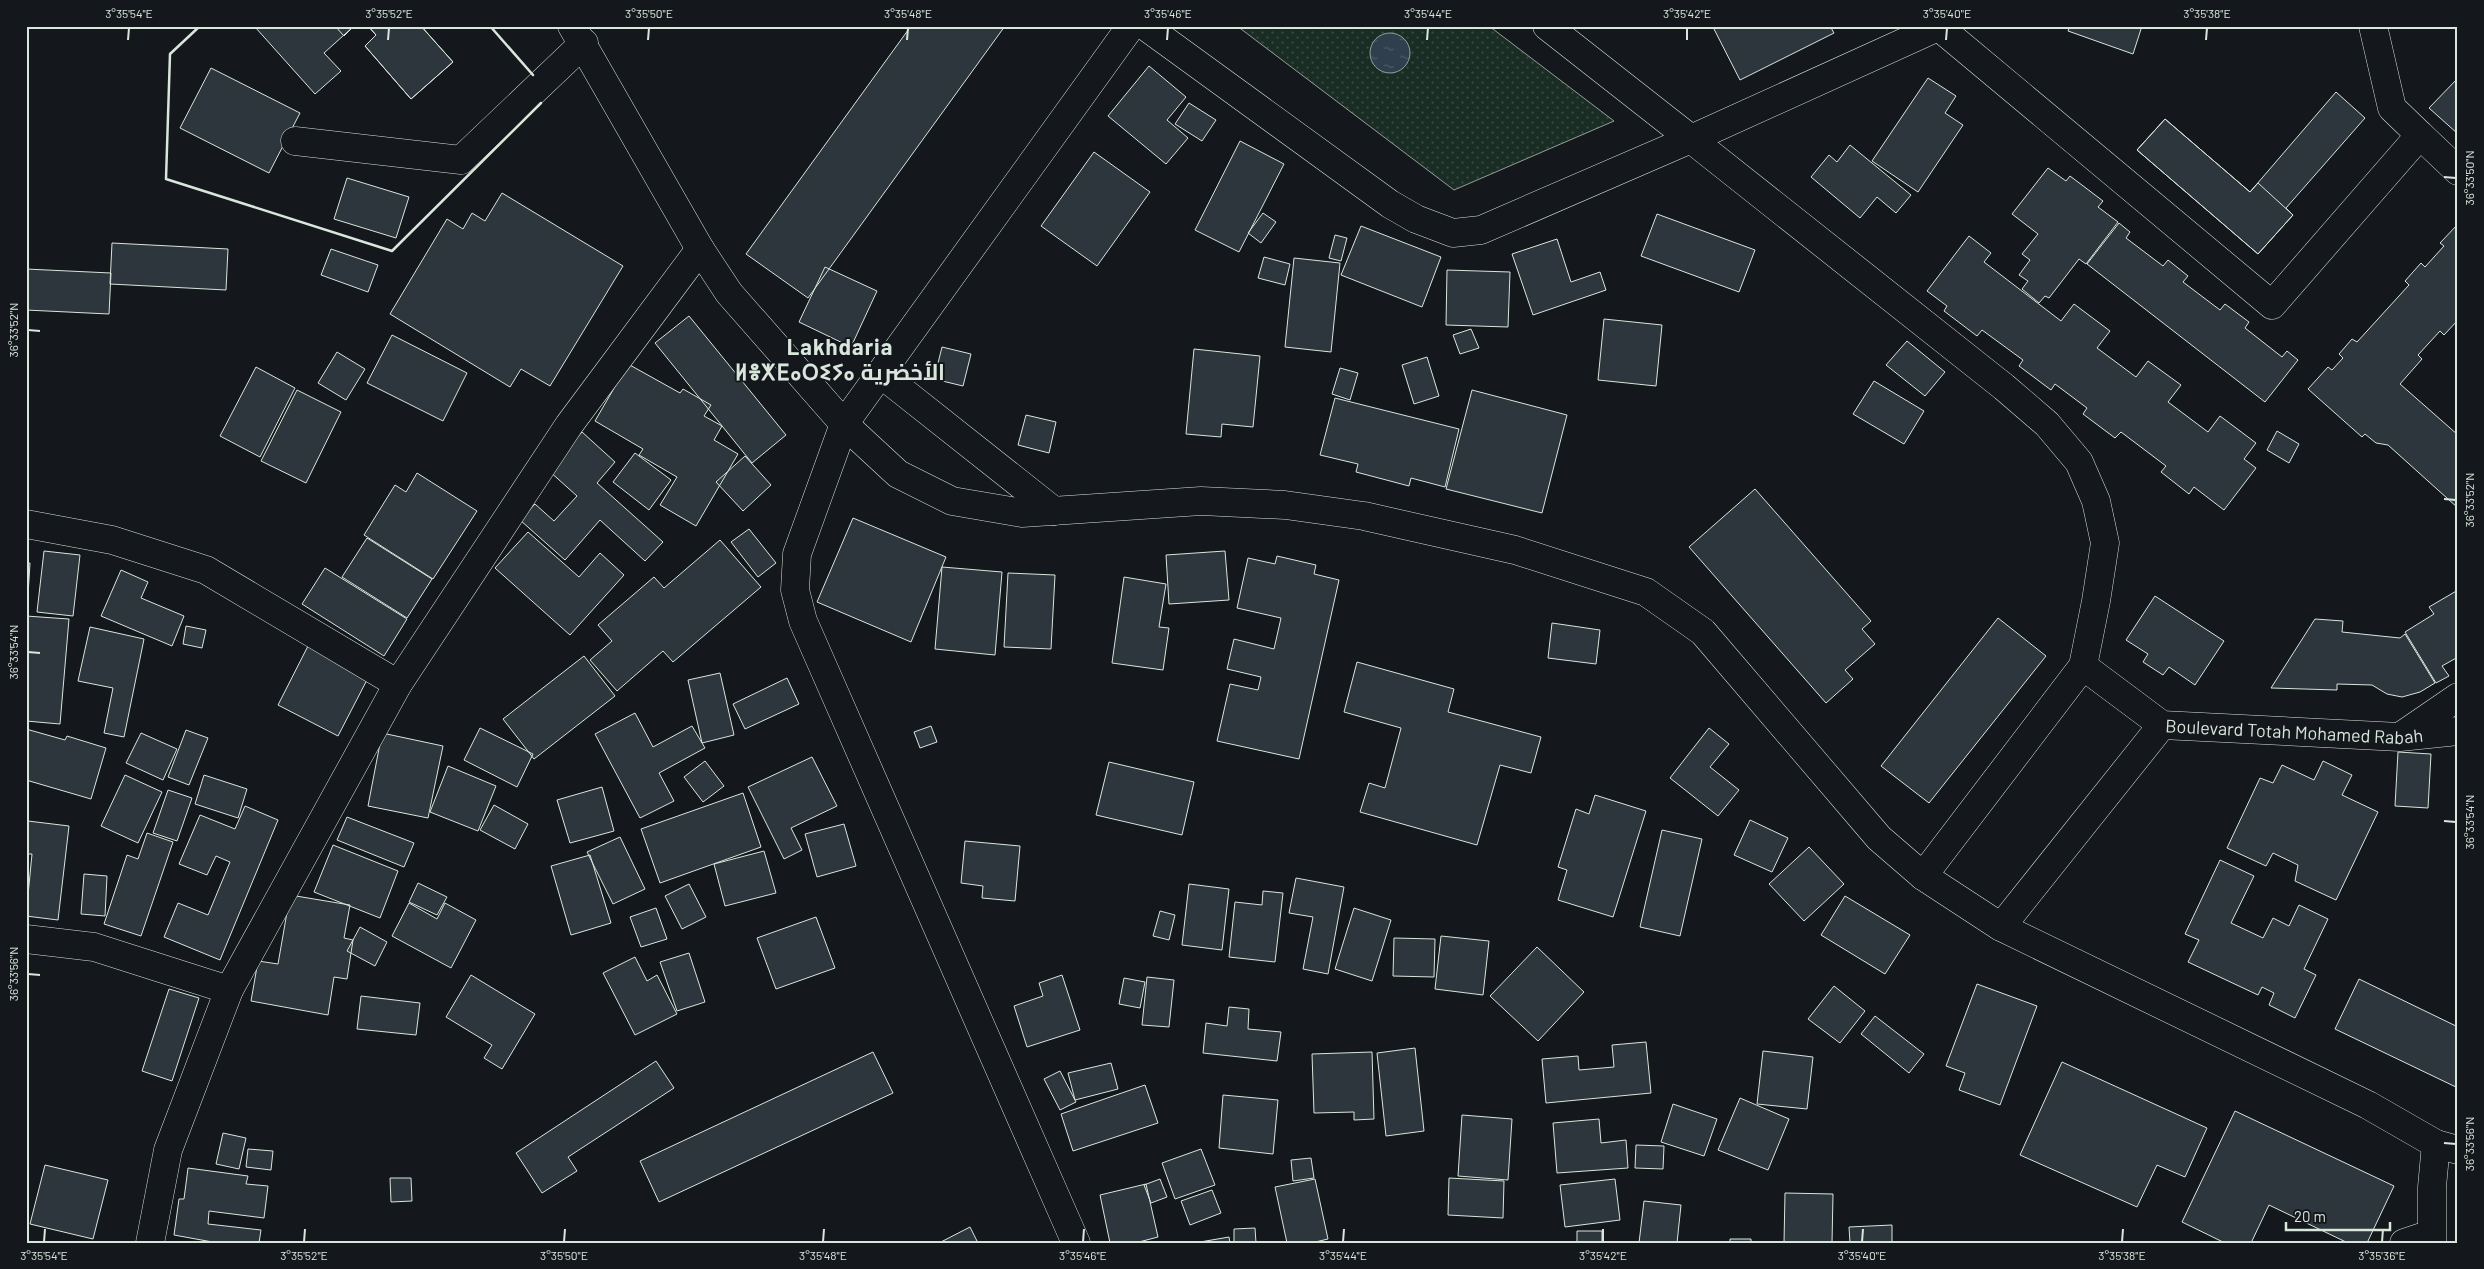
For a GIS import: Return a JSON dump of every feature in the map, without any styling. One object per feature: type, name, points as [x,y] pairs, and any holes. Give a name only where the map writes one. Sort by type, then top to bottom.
[{"type":"street","points":[[1076,1243],[803,621],[795,590],[797,554],[844,424],[1131,26]]},
{"type":"street","points":[[1145,26],[1390,204],[1416,219],[1453,233],[1481,230],[1691,139],[1939,27],[2272,305],[2420,135]]},
{"type":"street","points":[[1547,26],[2004,387],[2047,424],[2079,462],[2096,501],[2105,543],[2083,666],[1923,876]]},
{"type":"street","points":[[2373,26],[2392,108],[2458,171]]},
{"type":"street","points":[[295,142],[461,160],[578,35],[700,249],[729,293],[844,424],[898,474],[952,501],[1022,513],[1201,501],[1285,504],[1364,516],[1515,550],[1646,592],[1703,632],[1879,838],[1923,876],[2001,927],[2368,1105],[2447,1147],[2432,1239],[2404,1243]]},
{"type":"street","points":[[150,1243],[168,1150],[229,990],[398,684],[568,425],[700,249]]},
{"type":"street","points":[[881,374],[1054,511]]},
{"type":"street","points":[[26,524],[112,540],[206,570],[398,684]]},
{"type":"street","name":"Boulevard Totah Mohamed Rabah","points":[[2083,666],[2162,725],[2400,737],[2458,731]]},
{"type":"street","points":[[2400,737],[2458,698]]},
{"type":"street","points":[[2001,927],[2162,725]]},
{"type":"street","points":[[26,939],[94,948],[229,990]]},
{"type":"green space","points":[[1237,26],[1489,26],[1614,121],[1454,190]]},
{"type":"water","points":[[1390,33],[1404,39],[1410,53],[1404,67],[1390,73],[1376,67],[1370,53],[1376,39]]},
{"type":"building","points":[[256,26],[354,26],[324,53],[341,71],[315,94]]},
{"type":"building","points":[[335,26],[354,26],[344,36]]},
{"type":"building","points":[[368,26],[421,26],[453,62],[411,99],[365,46],[376,35]]},
{"type":"building","points":[[368,26],[421,26],[453,62],[411,99],[365,46],[376,35]]},
{"type":"building","points":[[911,26],[1005,26],[808,298],[746,254]]},
{"type":"building","points":[[1719,26],[1830,26],[1834,33],[1740,80],[1714,29]]},
{"type":"building","points":[[2070,26],[2142,26],[2133,54],[2068,31]]},
{"type":"building","points":[[1149,66],[1186,97],[1167,120],[1188,138],[1166,164],[1108,116]]},
{"type":"building","points":[[211,68],[300,113],[269,173],[180,128]]},
{"type":"building","points":[[1928,78],[1956,96],[1945,113],[1963,125],[1918,192],[1872,161]]},
{"type":"building","points":[[2458,78],[2458,134],[2429,108]]},
{"type":"building","points":[[2336,92],[2365,118],[2286,208],[2293,215],[2258,254],[2137,150],[2165,119],[2250,192]]},
{"type":"building","points":[[1189,103],[1216,120],[1202,141],[1175,124]]},
{"type":"building","points":[[2165,119],[2250,192],[2258,183],[2293,215],[2258,254],[2137,150]]},
{"type":"building","points":[[1240,141],[1284,164],[1239,252],[1195,230]]},
{"type":"building","points":[[1850,145],[1911,195],[1896,213],[1877,197],[1860,218],[1811,177],[1829,155],[1837,162]]},
{"type":"building","points":[[1094,152],[1150,192],[1097,266],[1041,226]]},
{"type":"building","points":[[2048,168],[2066,181],[2070,176],[2103,201],[2098,207],[2118,222],[2086,264],[2079,259],[2049,298],[2045,296],[2039,303],[2022,289],[2028,281],[2019,275],[2030,260],[2022,254],[2038,234],[2012,214]]},
{"type":"building","points":[[347,178],[409,197],[396,238],[334,219]]},
{"type":"building","points":[[502,193],[623,266],[550,386],[521,369],[510,387],[390,314],[447,219],[463,229],[472,213],[485,221]]},
{"type":"building","points":[[1263,213],[1276,222],[1261,243],[1248,233]]},
{"type":"building","points":[[1657,214],[1755,250],[1739,292],[1641,256]]},
{"type":"building","points":[[2119,223],[2130,232],[2126,238],[2163,266],[2168,260],[2188,276],[2183,282],[2220,310],[2225,304],[2249,322],[2245,328],[2282,357],[2287,351],[2298,360],[2265,402],[2087,264]]},
{"type":"building","points":[[2458,224],[2458,320],[2444,335],[2440,331],[2418,355],[2422,359],[2400,384],[2458,435],[2458,508],[2388,445],[2376,443],[2365,434],[2362,437],[2308,389],[2328,367],[2332,370],[2343,358],[2339,354],[2352,339],[2357,342],[2409,285],[2405,281],[2421,263],[2425,267],[2444,246],[2440,243]]},
{"type":"building","points":[[1361,226],[1441,257],[1422,307],[1341,275]]},
{"type":"building","points":[[1335,235],[1347,238],[1341,261],[1329,258]]},
{"type":"building","points":[[1969,236],[1991,253],[1984,262],[2061,321],[2074,304],[2110,331],[2097,348],[2136,377],[2148,361],[2181,385],[2168,402],[2208,432],[2220,416],[2256,443],[2244,459],[2256,468],[2224,510],[2194,487],[2189,494],[2161,472],[2166,466],[2121,432],[2115,438],[2083,414],[2087,408],[2055,384],[2051,390],[2019,366],[2023,360],[1982,330],[1977,336],[1944,311],[1947,306],[1927,291]]},
{"type":"building","points":[[1557,239],[1571,282],[1600,272],[1606,290],[1533,315],[1512,254]]},
{"type":"building","points":[[112,243],[228,249],[226,290],[110,284]]},
{"type":"building","points":[[331,249],[378,265],[368,292],[321,275]]},
{"type":"building","points":[[1264,257],[1290,264],[1285,285],[1258,278]]},
{"type":"building","points":[[1294,258],[1340,263],[1331,352],[1285,347]]},
{"type":"building","points":[[825,267],[877,291],[851,347],[799,322]]},
{"type":"building","points":[[26,269],[111,273],[109,314],[26,310]]},
{"type":"building","points":[[1447,270],[1510,272],[1508,327],[1446,325]]},
{"type":"building","points":[[689,316],[786,435],[752,463],[655,343]]},
{"type":"building","points":[[1604,319],[1662,325],[1656,386],[1598,380]]},
{"type":"building","points":[[1471,329],[1479,348],[1460,354],[1453,335]]},
{"type":"building","points":[[392,335],[467,373],[443,421],[367,383]]},
{"type":"building","points":[[1907,341],[1945,372],[1925,396],[1886,365]]},
{"type":"building","points":[[942,347],[971,354],[963,386],[934,379]]},
{"type":"building","points":[[1194,349],[1260,356],[1253,427],[1222,424],[1221,437],[1186,434]]},
{"type":"building","points":[[337,352],[365,369],[346,400],[318,383]]},
{"type":"building","points":[[1427,357],[1439,396],[1414,404],[1402,365]]},
{"type":"building","points":[[628,364],[680,393],[683,389],[711,405],[704,416],[722,426],[714,440],[738,454],[696,526],[660,505],[677,477],[639,455],[643,449],[595,421]]},
{"type":"building","points":[[256,367],[295,388],[260,457],[220,436]]},
{"type":"building","points":[[1340,368],[1358,373],[1350,400],[1332,394]]},
{"type":"building","points":[[1874,381],[1924,411],[1904,444],[1853,414]]},
{"type":"building","points":[[297,390],[341,412],[306,483],[261,461]]},
{"type":"building","points":[[1472,390],[1567,415],[1542,513],[1446,489]]},
{"type":"building","points":[[1335,398],[1459,429],[1445,487],[1411,478],[1409,486],[1356,472],[1358,464],[1320,455]]},
{"type":"building","points":[[1026,415],[1056,422],[1049,453],[1018,445]]},
{"type":"building","points":[[2277,431],[2299,444],[2289,463],[2267,450]]},
{"type":"building","points":[[582,432],[615,462],[597,483],[663,542],[645,561],[600,520],[565,560],[520,520],[535,504],[554,521],[577,496],[548,470]]},
{"type":"building","points":[[635,453],[671,480],[649,510],[613,482]]},
{"type":"building","points":[[745,456],[771,485],[743,511],[716,482]]},
{"type":"building","points":[[417,473],[477,511],[433,579],[364,535],[395,485],[406,492]]},
{"type":"building","points":[[1755,489],[1871,621],[1862,629],[1875,644],[1845,670],[1853,679],[1826,703],[1689,547]]},
{"type":"building","points":[[853,518],[946,557],[911,642],[817,602]]},
{"type":"building","points":[[749,529],[776,563],[758,577],[731,542]]},
{"type":"building","points":[[528,532],[579,577],[600,553],[624,575],[570,635],[495,568]]},
{"type":"building","points":[[367,538],[432,579],[407,618],[342,577]]},
{"type":"building","points":[[720,540],[761,587],[673,662],[663,651],[617,691],[590,660],[612,641],[598,625],[654,577],[664,588]]},
{"type":"building","points":[[44,551],[80,555],[73,616],[37,612]]},
{"type":"building","points":[[1225,551],[1229,600],[1169,604],[1166,555]]},
{"type":"building","points":[[1277,556],[1316,565],[1314,574],[1339,580],[1299,759],[1217,741],[1230,684],[1258,690],[1261,677],[1227,669],[1234,639],[1274,649],[1281,618],[1237,608],[1248,558],[1275,564]]},
{"type":"building","points":[[26,563],[30,563],[28,595],[26,594]]},
{"type":"building","points":[[942,567],[1002,572],[995,655],[935,649]]},
{"type":"building","points":[[325,568],[407,619],[384,656],[302,604]]},
{"type":"building","points":[[121,570],[148,582],[141,598],[184,616],[172,646],[101,616]]},
{"type":"building","points":[[1008,573],[1055,575],[1051,649],[1004,647]]},
{"type":"building","points":[[1124,577],[1166,584],[1159,627],[1169,628],[1163,670],[1112,663]]},
{"type":"building","points":[[2458,590],[2458,657],[2442,666],[2449,676],[2436,683],[2405,632],[2434,614],[2429,607]]},
{"type":"building","points":[[2155,596],[2224,641],[2195,685],[2169,667],[2163,675],[2143,662],[2148,654],[2126,640]]},
{"type":"building","points":[[26,616],[69,619],[60,724],[26,721]]},
{"type":"building","points":[[1998,618],[2046,656],[1929,803],[1881,766]]},
{"type":"building","points":[[2315,619],[2343,621],[2342,632],[2400,638],[2405,634],[2435,683],[2420,692],[2402,697],[2387,694],[2372,685],[2337,684],[2337,690],[2271,688]]},
{"type":"building","points":[[1552,623],[1600,630],[1596,664],[1548,658]]},
{"type":"building","points":[[186,626],[206,630],[202,648],[183,644]]},
{"type":"building","points":[[90,627],[144,639],[124,737],[104,733],[113,688],[78,681]]},
{"type":"building","points":[[308,646],[369,676],[338,736],[278,705]]},
{"type":"building","points":[[584,656],[615,696],[534,759],[503,719]]},
{"type":"building","points":[[1357,662],[1454,689],[1448,712],[1541,737],[1531,773],[1500,765],[1477,845],[1360,812],[1369,783],[1385,788],[1401,728],[1344,712]]},
{"type":"building","points":[[720,673],[734,735],[702,743],[688,680]]},
{"type":"building","points":[[787,678],[799,704],[745,729],[733,704]]},
{"type":"building","points":[[635,713],[653,747],[692,726],[705,748],[659,773],[674,801],[640,818],[595,734]]},
{"type":"building","points":[[931,726],[937,742],[920,748],[914,732]]},
{"type":"building","points":[[480,728],[533,754],[517,787],[464,760]]},
{"type":"building","points":[[1709,728],[1729,744],[1710,767],[1739,790],[1718,816],[1670,778]]},
{"type":"building","points":[[26,729],[65,740],[67,736],[106,748],[91,799],[26,780]]},
{"type":"building","points":[[186,730],[208,738],[189,785],[168,777]]},
{"type":"building","points":[[141,733],[177,749],[163,780],[126,763]]},
{"type":"building","points":[[382,733],[443,746],[428,818],[368,806]]},
{"type":"building","points":[[2398,752],[2431,754],[2428,808],[2395,806]]},
{"type":"building","points":[[812,757],[837,806],[791,828],[802,850],[784,859],[748,787]]},
{"type":"building","points":[[705,761],[724,786],[703,802],[684,777]]},
{"type":"building","points":[[2323,761],[2352,775],[2342,795],[2378,812],[2336,900],[2295,881],[2298,865],[2273,853],[2266,866],[2227,848],[2260,778],[2273,783],[2282,765],[2314,780]]},
{"type":"building","points":[[1109,762],[1194,782],[1182,835],[1096,815]]},
{"type":"building","points":[[448,766],[496,786],[478,831],[430,812]]},
{"type":"building","points":[[125,775],[162,792],[138,843],[101,826]]},
{"type":"building","points":[[204,775],[247,789],[238,818],[195,804]]},
{"type":"building","points":[[602,787],[614,831],[570,843],[557,800]]},
{"type":"building","points":[[168,790],[192,798],[177,841],[153,833]]},
{"type":"building","points":[[743,793],[761,847],[660,883],[641,829]]},
{"type":"building","points":[[1595,795],[1646,811],[1613,917],[1558,900],[1567,870],[1558,867],[1576,809],[1589,814]]},
{"type":"building","points":[[494,805],[528,824],[515,849],[480,830]]},
{"type":"building","points":[[245,806],[278,820],[220,960],[164,937],[178,903],[208,915],[230,862],[216,856],[207,875],[179,864],[200,815],[235,829]]},
{"type":"building","points":[[347,817],[414,843],[404,867],[337,840]]},
{"type":"building","points":[[1750,820],[1788,838],[1772,872],[1734,855]]},
{"type":"building","points":[[28,821],[69,826],[58,920],[26,916],[32,854],[26,854]]},
{"type":"building","points":[[844,824],[856,866],[817,877],[805,834]]},
{"type":"building","points":[[1662,830],[1702,839],[1680,936],[1640,927]]},
{"type":"building","points":[[147,833],[173,842],[141,936],[104,924],[127,855],[138,859]]},
{"type":"building","points":[[620,837],[645,889],[613,904],[587,852]]},
{"type":"building","points":[[965,841],[1020,846],[1015,901],[982,898],[983,886],[961,883]]},
{"type":"building","points":[[333,845],[398,871],[380,918],[314,892]]},
{"type":"building","points":[[1809,847],[1844,884],[1804,921],[1769,884]]},
{"type":"building","points":[[764,851],[776,893],[725,906],[714,864]]},
{"type":"building","points":[[590,855],[611,923],[571,935],[551,866]]},
{"type":"building","points":[[2220,860],[2254,876],[2231,923],[2263,938],[2273,918],[2289,926],[2299,905],[2328,919],[2304,969],[2316,975],[2295,1018],[2269,1005],[2274,993],[2262,987],[2258,995],[2188,962],[2199,940],[2185,934]]},
{"type":"building","points":[[84,874],[107,876],[105,916],[81,914]]},
{"type":"building","points":[[1296,878],[1344,887],[1328,974],[1303,969],[1313,917],[1289,913]]},
{"type":"building","points":[[418,883],[447,897],[437,915],[409,902]]},
{"type":"building","points":[[689,884],[706,917],[682,929],[665,896]]},
{"type":"building","points":[[1189,884],[1229,889],[1222,950],[1182,945]]},
{"type":"building","points":[[1263,891],[1283,893],[1275,962],[1229,957],[1235,902],[1262,905]]},
{"type":"building","points":[[290,895],[350,905],[344,938],[353,940],[347,979],[334,977],[328,1015],[251,1001],[258,961],[278,964]]},
{"type":"building","points":[[1845,896],[1910,935],[1885,974],[1821,935]]},
{"type":"building","points":[[409,903],[437,919],[445,903],[476,920],[451,968],[392,936]]},
{"type":"building","points":[[656,908],[667,939],[641,947],[630,917]]},
{"type":"building","points":[[1354,908],[1391,920],[1372,981],[1335,969]]},
{"type":"building","points":[[1160,911],[1175,915],[1169,940],[1153,936]]},
{"type":"building","points":[[816,917],[835,968],[776,989],[757,938]]},
{"type":"building","points":[[360,927],[387,942],[375,966],[347,951]]},
{"type":"building","points":[[1441,936],[1489,941],[1483,995],[1435,989]]},
{"type":"building","points":[[1394,938],[1435,939],[1434,977],[1393,976]]},
{"type":"building","points":[[1537,947],[1584,992],[1538,1041],[1490,996]]},
{"type":"building","points":[[689,953],[705,1002],[677,1011],[660,962]]},
{"type":"building","points":[[635,957],[647,981],[657,975],[677,1014],[635,1035],[603,973]]},
{"type":"building","points":[[471,975],[535,1014],[502,1069],[484,1058],[492,1045],[446,1017]]},
{"type":"building","points":[[1062,975],[1080,1030],[1027,1047],[1014,1006],[1043,996],[1039,983]]},
{"type":"building","points":[[1147,977],[1174,980],[1169,1027],[1142,1025]]},
{"type":"building","points":[[1124,978],[1145,982],[1140,1008],[1119,1004]]},
{"type":"building","points":[[2359,979],[2458,1027],[2458,1088],[2335,1029]]},
{"type":"building","points":[[1977,984],[2037,1006],[2000,1105],[1959,1090],[1965,1073],[1946,1066]]},
{"type":"building","points":[[1834,986],[1865,1011],[1840,1043],[1808,1019]]},
{"type":"building","points":[[169,989],[199,998],[172,1081],[142,1071]]},
{"type":"building","points":[[361,996],[420,1003],[416,1035],[357,1029]]},
{"type":"building","points":[[1229,1007],[1249,1009],[1248,1029],[1281,1032],[1277,1061],[1203,1053],[1206,1023],[1227,1026]]},
{"type":"building","points":[[1875,1016],[1924,1054],[1909,1073],[1861,1034]]},
{"type":"building","points":[[1646,1042],[1651,1093],[1546,1103],[1542,1059],[1578,1056],[1579,1070],[1614,1067],[1612,1045]]},
{"type":"building","points":[[1415,1048],[1424,1131],[1386,1136],[1377,1053]]},
{"type":"building","points":[[1763,1051],[1813,1057],[1807,1109],[1757,1104]]},
{"type":"building","points":[[873,1052],[893,1093],[659,1202],[640,1161]]},
{"type":"building","points":[[1372,1052],[1374,1119],[1354,1120],[1354,1112],[1314,1113],[1312,1054]]},
{"type":"building","points":[[656,1061],[674,1088],[568,1157],[577,1171],[542,1193],[516,1153]]},
{"type":"building","points":[[2062,1062],[2207,1128],[2185,1177],[2157,1165],[2137,1207],[2020,1155]]},
{"type":"building","points":[[1111,1063],[1118,1089],[1075,1100],[1068,1073]]},
{"type":"building","points":[[1060,1071],[1076,1102],[1060,1110],[1044,1079]]},
{"type":"building","points":[[1145,1085],[1158,1123],[1073,1151],[1061,1114]]},
{"type":"building","points":[[1223,1095],[1278,1100],[1273,1154],[1219,1148]]},
{"type":"building","points":[[1740,1098],[1789,1119],[1768,1170],[1718,1150]]},
{"type":"building","points":[[1673,1104],[1717,1119],[1704,1156],[1661,1142]]},
{"type":"building","points":[[2235,1111],[2394,1186],[2367,1243],[2348,1243],[2269,1205],[2251,1243],[2225,1243],[2182,1222]]},
{"type":"building","points":[[1462,1115],[1512,1119],[1508,1180],[1458,1176]]},
{"type":"building","points":[[1599,1119],[1601,1143],[1626,1140],[1628,1168],[1557,1173],[1553,1123]]},
{"type":"building","points":[[223,1133],[246,1138],[239,1169],[216,1164]]},
{"type":"building","points":[[1636,1145],[1664,1146],[1663,1169],[1635,1168]]},
{"type":"building","points":[[248,1149],[273,1151],[271,1170],[246,1167]]},
{"type":"building","points":[[1201,1149],[1215,1185],[1175,1199],[1162,1163]]},
{"type":"building","points":[[1311,1158],[1314,1178],[1293,1181],[1291,1160]]},
{"type":"building","points":[[45,1165],[108,1180],[93,1239],[30,1224]]},
{"type":"building","points":[[188,1168],[248,1176],[246,1184],[268,1186],[264,1218],[209,1211],[208,1224],[261,1230],[259,1243],[218,1243],[174,1235],[179,1199],[184,1199]]},
{"type":"building","points":[[390,1178],[411,1178],[412,1201],[391,1202]]},
{"type":"building","points":[[1449,1178],[1504,1181],[1503,1218],[1448,1215]]},
{"type":"building","points":[[1160,1179],[1167,1197],[1151,1203],[1144,1185]]},
{"type":"building","points":[[1315,1179],[1328,1239],[1311,1243],[1287,1243],[1275,1187]]},
{"type":"building","points":[[1615,1179],[1620,1220],[1565,1227],[1560,1185]]},
{"type":"building","points":[[1146,1184],[1158,1237],[1135,1243],[1110,1243],[1100,1195]]},
{"type":"building","points":[[1212,1190],[1221,1213],[1190,1225],[1181,1201]]},
{"type":"building","points":[[1785,1193],[1833,1194],[1832,1243],[1784,1243]]},
{"type":"building","points":[[1644,1201],[1681,1205],[1677,1243],[1639,1243]]},
{"type":"building","points":[[1892,1225],[1892,1243],[1850,1243],[1849,1227]]},
{"type":"building","points":[[970,1227],[978,1243],[939,1243]]},
{"type":"building","points":[[1255,1228],[1256,1243],[1234,1243],[1234,1229]]},
{"type":"building","points":[[1577,1231],[1602,1231],[1602,1243],[1577,1243]]},
{"type":"building","points":[[1229,1237],[1230,1243],[1200,1242]]},
{"type":"building","points":[[1730,1239],[1751,1239],[1751,1243],[1730,1243]]},
{"type":"fence","points":[[490,26],[533,75]]},
{"type":"wall","points":[[200,26],[170,54],[166,179],[392,251],[541,103]]},
{"type":"wall","points":[[490,26],[533,75]]},
{"type":"district","name":"Lakhdaria ⵍⴻⵅⴹⴰⵔⵉⵢⴰ الأخضرية","points":[[840,358]]}]
